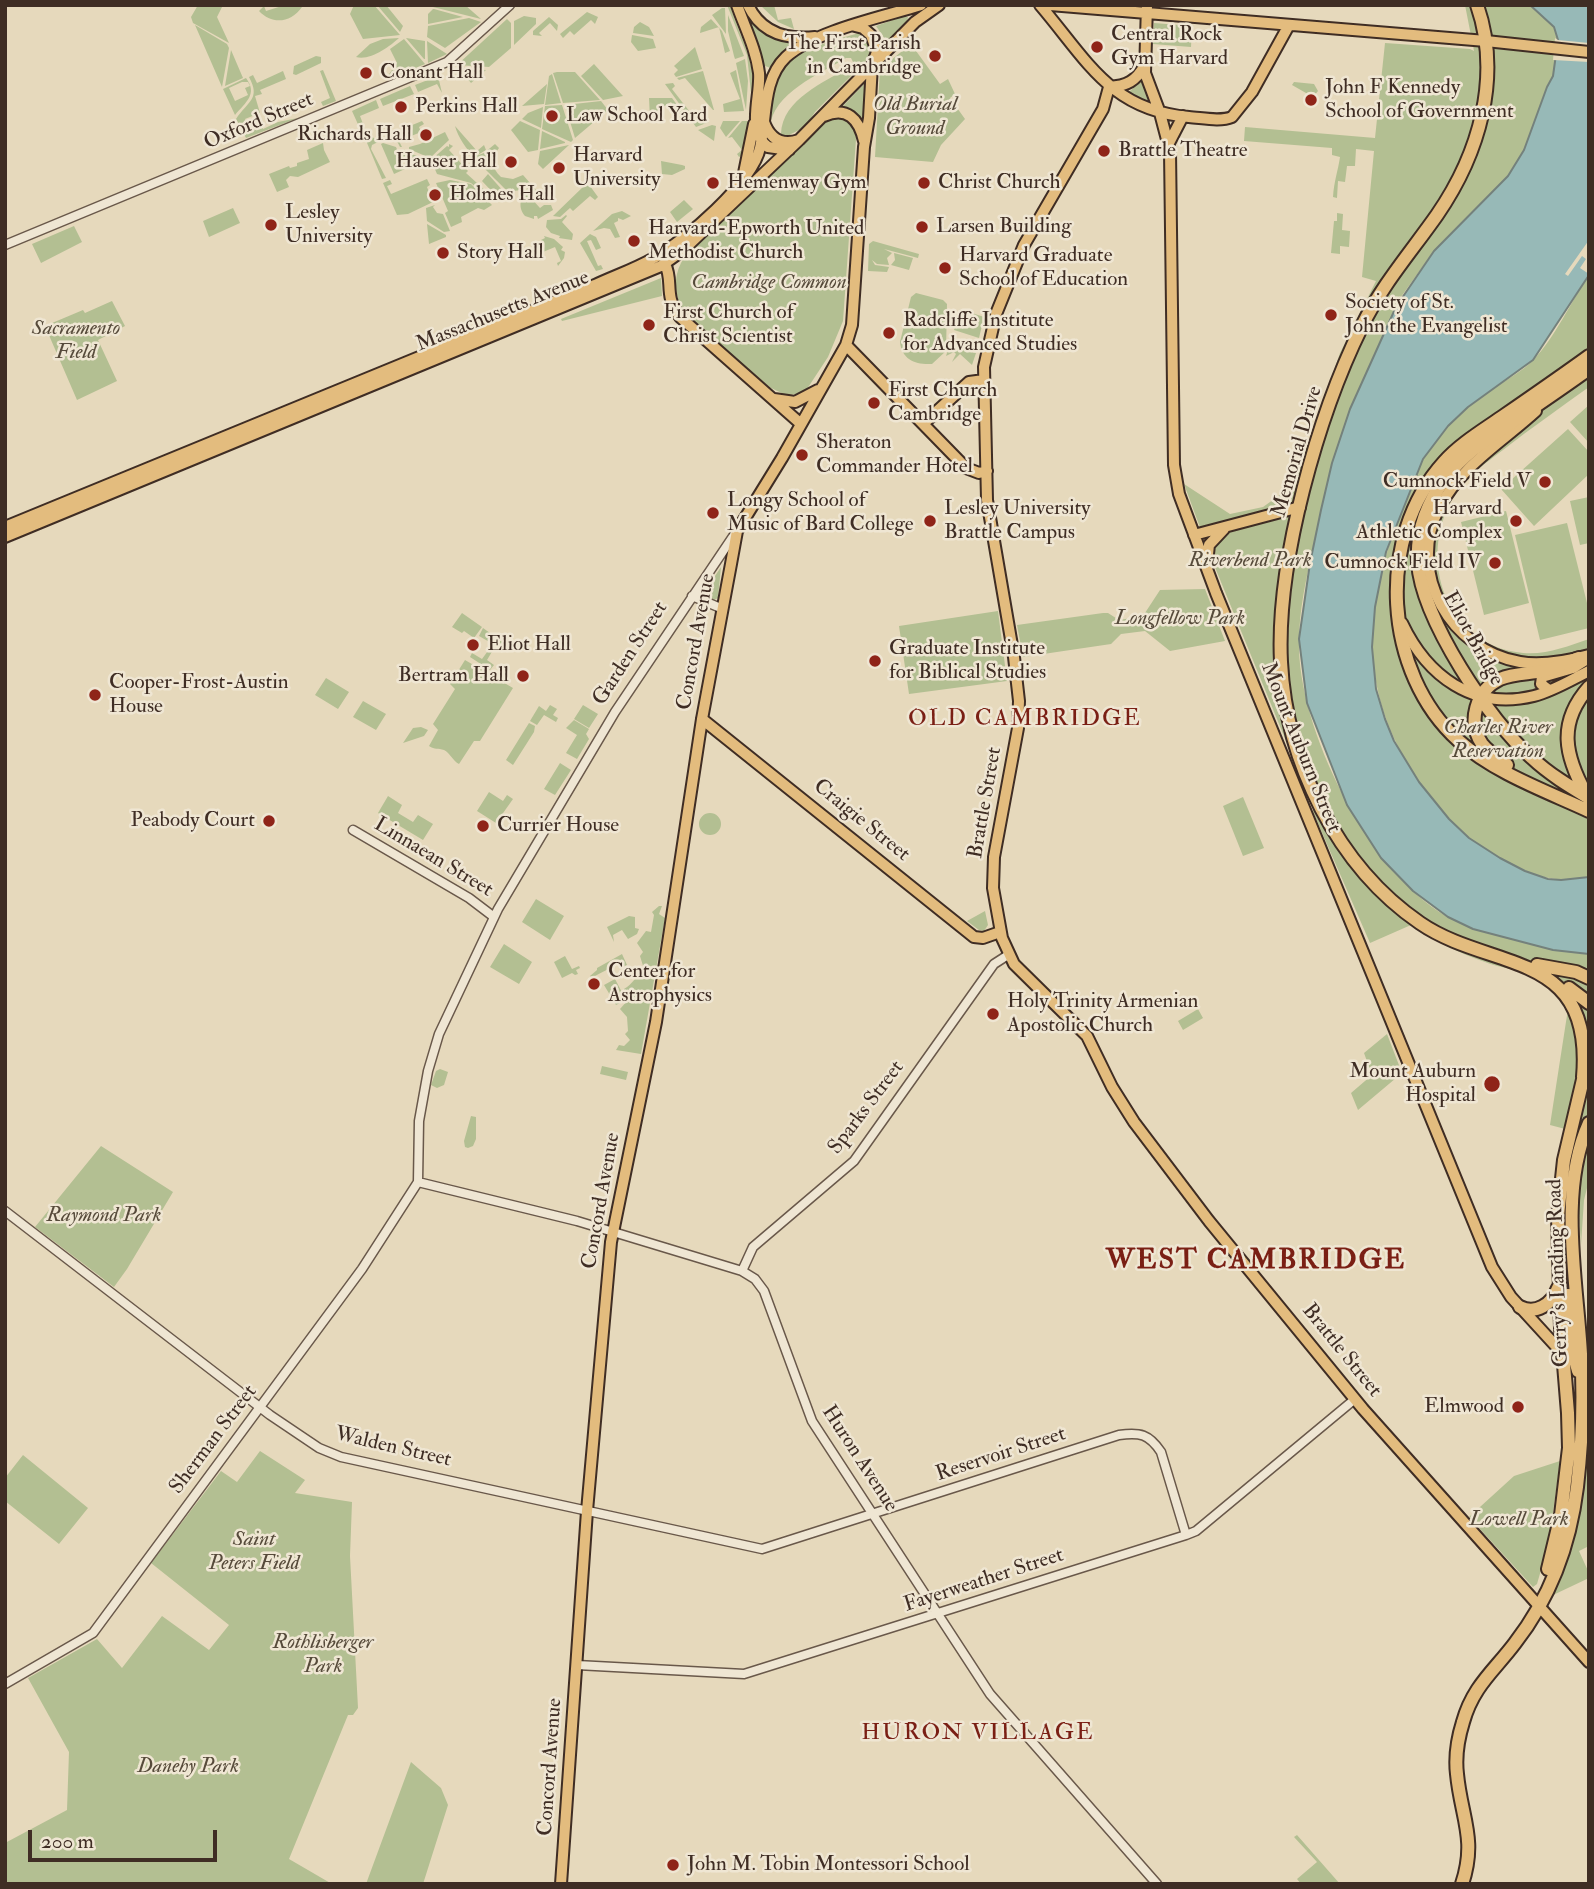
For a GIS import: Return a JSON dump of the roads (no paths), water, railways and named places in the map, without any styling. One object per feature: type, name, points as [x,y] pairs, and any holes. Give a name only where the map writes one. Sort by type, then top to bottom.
[{"type":"highway","name":"Memorial Drive","points":[[1477,5],[1486,41],[1486,93],[1480,122],[1467,160],[1447,199],[1393,273],[1363,323],[1333,396],[1300,507],[1283,606],[1281,662],[1284,696],[1292,730],[1314,794],[1349,852],[1378,887],[1403,911],[1443,936],[1519,962]]},
{"type":"highway","points":[[1589,356],[1464,444],[1447,459],[1429,481],[1415,506],[1404,540],[1398,576],[1398,615],[1403,648],[1424,698],[1440,721],[1460,742],[1479,756],[1589,811]]},
{"type":"highway","name":"Eliot Bridge","points":[[1588,798],[1531,758],[1481,696],[1447,642],[1425,597],[1418,562],[1421,531],[1432,500],[1455,466],[1474,449],[1589,369]]},
{"type":"highway","points":[[1531,783],[1490,753],[1481,742],[1474,719],[1481,696],[1500,679],[1549,669],[1586,657]]},
{"type":"highway","points":[[1588,798],[1571,766],[1567,740],[1573,711],[1589,688]]},
{"type":"highway","points":[[1519,962],[1548,974],[1589,1003]]},
{"type":"highway","points":[[1519,962],[1576,972],[1589,978]]},
{"type":"highway","points":[[1548,974],[1571,998],[1583,1023],[1586,1045],[1583,1077]]},
{"type":"highway","name":"Gerry's Landing Road","points":[[1539,1607],[1559,1526],[1567,1470],[1569,1425],[1562,1352],[1557,1228],[1561,1183],[1589,1060]]},
{"type":"highway","name":"Gerry's Landing Road","points":[[1582,1382],[1572,1200],[1578,1155],[1589,1123]]},
{"type":"highway","points":[[1462,1884],[1468,1862],[1469,1844],[1457,1772],[1461,1729],[1476,1690],[1517,1640],[1547,1595],[1569,1528],[1577,1486],[1582,1382],[1571,1344],[1561,1183]]},
{"type":"highway","points":[[1520,1307],[1530,1311],[1546,1305],[1554,1298],[1559,1284]]},
{"type":"highway","points":[[1580,1438],[1589,1427]]},
{"type":"main road","points":[[737,5],[756,56],[759,80],[757,131],[761,141],[773,148],[789,150]]},
{"type":"main road","points":[[748,5],[759,23],[779,35],[795,38],[830,34],[921,5]]},
{"type":"main road","name":"Massachusetts Avenue","points":[[5,537],[644,275],[664,264],[679,254],[789,150],[922,16],[939,5]]},
{"type":"main road","points":[[1040,5],[1109,87],[1129,101],[1160,113],[1182,116],[1230,118],[1251,94],[1289,25]]},
{"type":"main road","points":[[1050,5],[1147,9],[1289,25],[1589,52]]},
{"type":"main road","name":"Mount Auburn Street","points":[[1147,9],[1146,75],[1169,143],[1174,471],[1177,489],[1208,573],[1492,1267],[1520,1307],[1562,1352],[1589,1396]]},
{"type":"main road","name":"Garden Street","points":[[737,531],[846,345],[854,313],[864,147],[869,118],[872,65],[877,54],[875,41],[866,30],[855,26]]},
{"type":"main road","name":"Massachusetts Avenue","points":[[5,527],[639,266],[672,245],[733,192],[752,169],[761,141],[771,83],[781,63],[799,47],[830,34]]},
{"type":"main road","points":[[1109,87],[1131,82],[1145,65]]},
{"type":"main road","name":"Brattle Street","points":[[1109,87],[1104,107],[1028,237],[1017,261],[991,331],[984,380],[988,504],[1019,701],[1018,727],[994,857],[993,888],[1000,932],[1014,964],[1087,1036],[1112,1087],[1134,1122],[1209,1221],[1355,1399],[1589,1662]]},
{"type":"main road","points":[[733,192],[746,169],[757,107]]},
{"type":"main road","name":"Garden Street","points":[[822,117],[838,111],[851,116],[860,129],[864,147]]},
{"type":"main road","points":[[1169,143],[1182,116]]},
{"type":"main road","points":[[764,122],[768,133],[777,140],[789,143],[799,140]]},
{"type":"main road","points":[[664,264],[668,273],[670,300],[675,312],[801,424]]},
{"type":"main road","points":[[846,345],[968,469],[979,473],[987,471]]},
{"type":"main road","points":[[924,423],[968,382],[984,380]]},
{"type":"main road","points":[[771,398],[795,402],[822,386]]},
{"type":"main road","points":[[1559,390],[1522,424],[1474,461],[1455,482],[1433,524],[1429,545],[1429,569],[1436,595],[1447,616],[1458,630],[1478,647],[1523,663],[1550,663],[1586,657]]},
{"type":"main road","points":[[1194,535],[1300,507]]},
{"type":"main road","points":[[1208,573],[1209,545],[1219,533],[1230,526]]},
{"type":"main road","name":"Concord Avenue","points":[[561,1884],[587,1511],[613,1231],[656,1022],[702,719],[737,531]]},
{"type":"main road","points":[[1398,615],[1416,650],[1431,668],[1454,685],[1481,696],[1515,699],[1549,690],[1589,671]]},
{"type":"main road","points":[[1549,690],[1541,684],[1542,676],[1570,669],[1586,657]]},
{"type":"main road","name":"Craigie Street","points":[[702,719],[974,937],[984,938],[1000,932]]},
{"type":"street","name":"Oxford Street","points":[[5,245],[447,62],[510,5]]},
{"type":"street","name":"Garden Street","points":[[418,1182],[419,1121],[428,1072],[444,1024],[494,917],[615,712],[737,531]]},
{"type":"street","points":[[692,596],[723,609]]},
{"type":"street","name":"Linnaean Street","points":[[353,830],[461,893],[494,917]]},
{"type":"street","name":"Sparks Street","points":[[742,1271],[753,1247],[854,1161],[994,964],[1008,955]]},
{"type":"street","name":"Huron Avenue","points":[[418,1182],[613,1231],[742,1271],[755,1279],[764,1291],[812,1421],[990,1694],[1157,1884]]},
{"type":"street","name":"Sherman Street","points":[[5,1684],[93,1633],[362,1269],[418,1182]]},
{"type":"street","name":"Walden Street","points":[[5,1211],[261,1408],[319,1448],[341,1457],[762,1549]]},
{"type":"street","name":"Fayerweather Street","points":[[577,1665],[744,1674],[1186,1535],[1196,1531],[1355,1399]]},
{"type":"street","name":"Reservoir Street","points":[[762,1549],[1119,1435],[1135,1433],[1145,1435],[1153,1441],[1160,1452],[1186,1535]]},
{"type":"water","points":[[1530,5],[1589,5],[1589,275],[1533,360],[1468,407],[1448,426],[1423,459],[1386,552],[1375,607],[1372,647],[1376,689],[1394,741],[1419,782],[1449,819],[1469,838],[1525,871],[1548,879],[1589,877],[1589,954],[1553,950],[1473,929],[1448,917],[1413,891],[1381,858],[1347,805],[1307,703],[1299,639],[1310,563],[1332,463],[1350,409],[1400,298],[1434,251],[1508,176],[1524,150],[1553,76],[1558,40],[1554,27]]},
{"type":"place","name":"Central Rock Gym Harvard","points":[[1097,47]]},
{"type":"place","name":"The First Parish in Cambridge","points":[[935,56]]},
{"type":"place","name":"Conant Hall","points":[[366,73]]},
{"type":"place","name":"John F Kennedy School of Government","points":[[1311,100]]},
{"type":"place","name":"Perkins Hall","points":[[401,107]]},
{"type":"place","name":"Law School Yard","points":[[552,116]]},
{"type":"place","name":"Richards Hall","points":[[426,135]]},
{"type":"place","name":"Brattle Theatre","points":[[1104,151]]},
{"type":"place","name":"Hauser Hall","points":[[511,162]]},
{"type":"place","name":"Harvard University","points":[[559,168]]},
{"type":"place","name":"Hemenway Gym","points":[[713,183]]},
{"type":"place","name":"Christ Church","points":[[924,183]]},
{"type":"place","name":"Holmes Hall","points":[[435,195]]},
{"type":"place","name":"Lesley University","points":[[271,225]]},
{"type":"place","name":"Larsen Building","points":[[922,227]]},
{"type":"place","name":"Harvard-Epworth United Methodist Church","points":[[634,241]]},
{"type":"place","name":"Story Hall","points":[[443,253]]},
{"type":"place","name":"Harvard Graduate School of Education","points":[[945,268]]},
{"type":"place","name":"Society of St. John the Evangelist","points":[[1331,315]]},
{"type":"place","name":"First Church of Christ Scientist","points":[[649,325]]},
{"type":"place","name":"Radcliffe Institute for Advanced Studies","points":[[889,333]]},
{"type":"place","name":"First Church Cambridge","points":[[874,403]]},
{"type":"place","name":"Sheraton Commander Hotel","points":[[802,455]]},
{"type":"place","name":"Cumnock Field V","points":[[1545,482]]},
{"type":"place","name":"Longy School of Music of Bard College","points":[[713,513]]},
{"type":"place","name":"Lesley University Brattle Campus","points":[[930,521]]},
{"type":"place","name":"Harvard Athletic Complex","points":[[1516,521]]},
{"type":"place","name":"Cumnock Field IV","points":[[1495,563]]},
{"type":"place","name":"Eliot Hall","points":[[473,645]]},
{"type":"place","name":"Graduate Institute for Biblical Studies","points":[[875,661]]},
{"type":"place","name":"Bertram Hall","points":[[523,676]]},
{"type":"place","name":"Cooper-Frost-Austin House","points":[[95,695]]},
{"type":"place","name":"Peabody Court","points":[[269,821]]},
{"type":"place","name":"Currier House","points":[[483,826]]},
{"type":"place","name":"Center for Astrophysics","points":[[594,984]]},
{"type":"place","name":"Holy Trinity Armenian Apostolic Church","points":[[993,1014]]},
{"type":"place","name":"Mount Auburn Hospital","points":[[1492,1084]]},
{"type":"place","name":"Elmwood","points":[[1518,1407]]},
{"type":"place","name":"John M. Tobin Montessori School","points":[[673,1865]]},
{"type":"district","name":"OLD CAMBRIDGE","points":[[1025,720]]},
{"type":"district","name":"WEST CAMBRIDGE","points":[[1256,1262]]},
{"type":"district","name":"HURON VILLAGE","points":[[978,1734]]},
{"type":"park label","name":"Old Burial Ground","points":[[915,117]]},
{"type":"park label","name":"Cambridge Common","points":[[769,283]]},
{"type":"park label","name":"Sacramento Field","points":[[76,341]]},
{"type":"park label","name":"Riverbend Park","points":[[1250,561]]},
{"type":"park label","name":"Longfellow Park","points":[[1180,619]]},
{"type":"park label","name":"Charles River Reservation","points":[[1498,740]]},
{"type":"park label","name":"Raymond Park","points":[[104,1216]]},
{"type":"park label","name":"Lowell Park","points":[[1519,1520]]},
{"type":"park label","name":"Saint Peters Field","points":[[254,1552]]},
{"type":"park label","name":"Rothlisberger Park","points":[[323,1655]]},
{"type":"park label","name":"Danehy Park","points":[[188,1767]]}]
